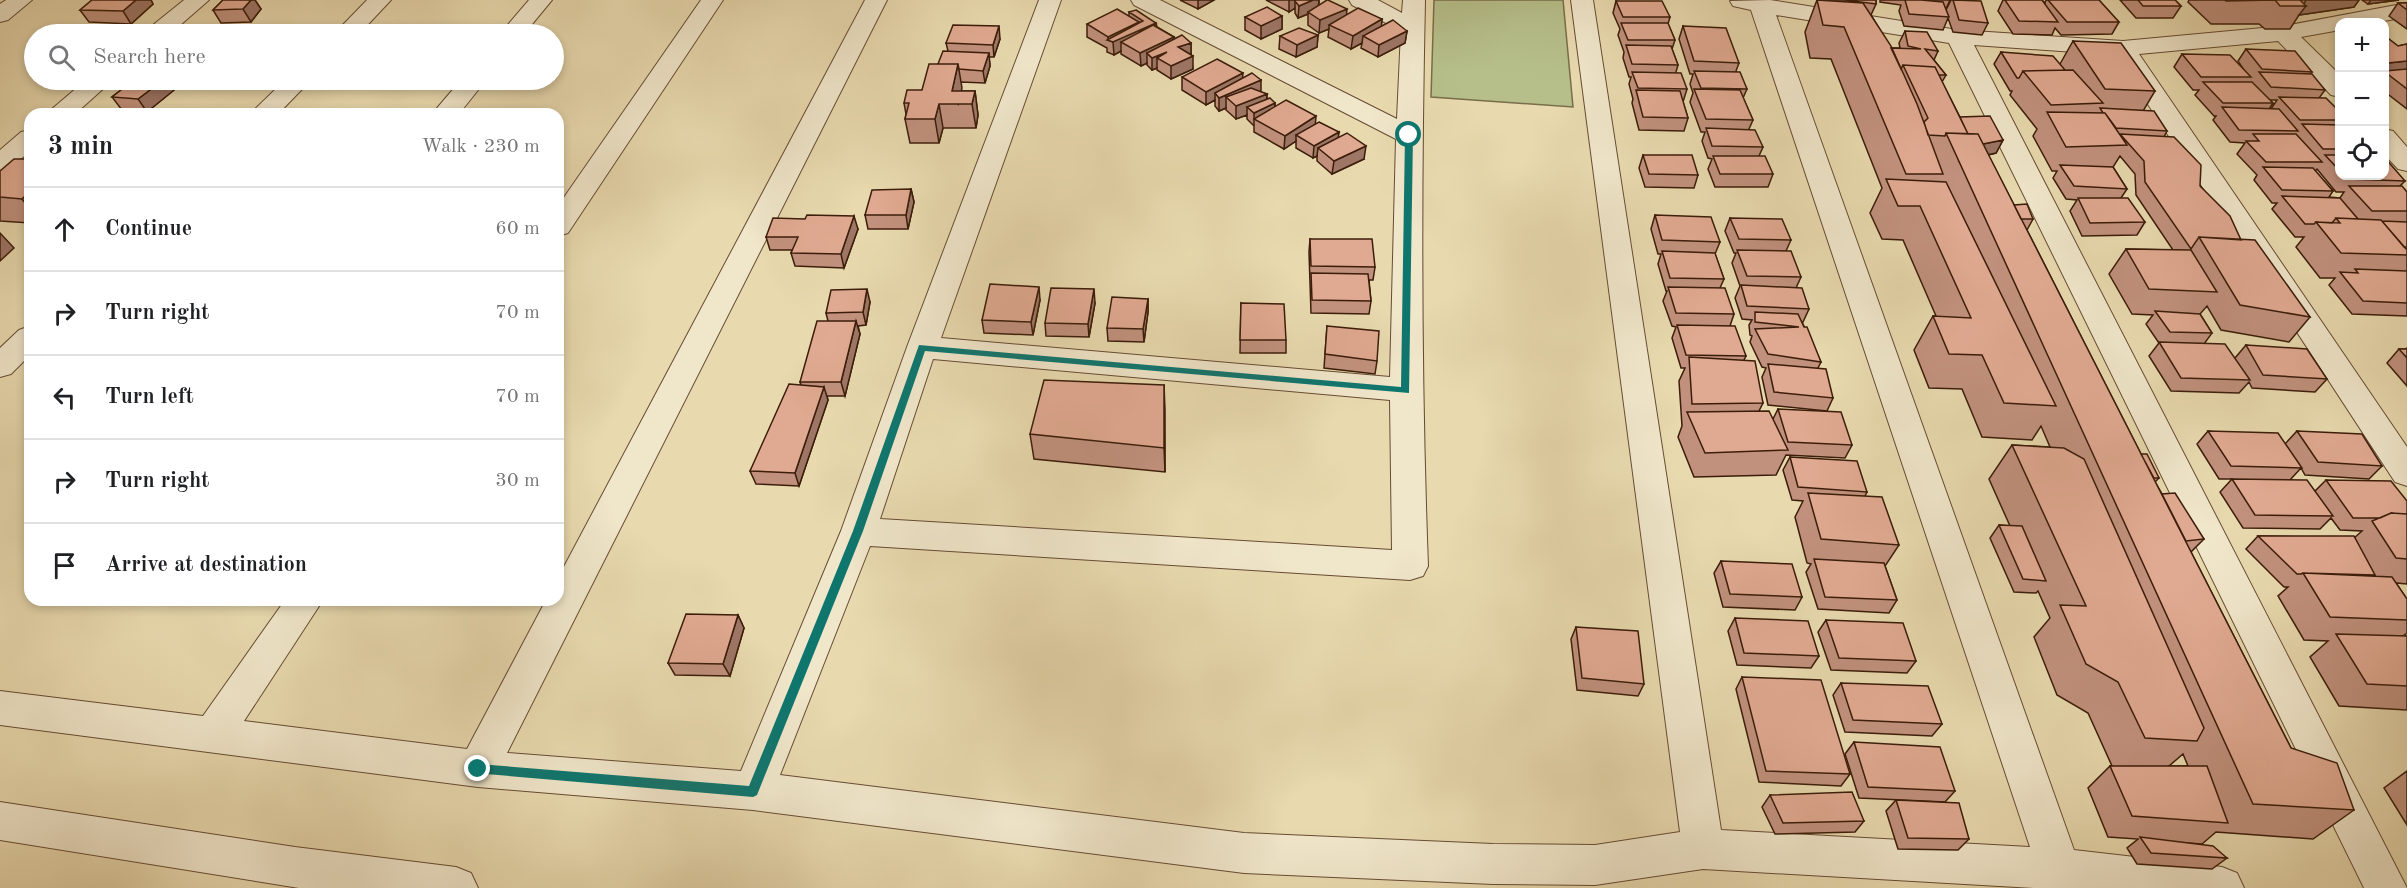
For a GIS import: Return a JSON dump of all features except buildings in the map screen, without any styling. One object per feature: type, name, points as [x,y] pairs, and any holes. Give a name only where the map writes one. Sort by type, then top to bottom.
[{"type":"street","points":[[0,15],[21,0]]},
{"type":"street","points":[[168,24],[198,0]]},
{"type":"street","points":[[356,24],[380,0]]},
{"type":"street","points":[[521,24],[542,0]]},
{"type":"street","points":[[564,218],[712,0]]},
{"type":"street","points":[[564,603],[876,0]]},
{"type":"street","points":[[753,791],[858,531],[922,348],[1050,0]]},
{"type":"street","points":[[1142,0],[1409,135]]},
{"type":"street","points":[[858,531],[1410,566],[1406,390],[1409,135],[1414,14],[1360,0]]},
{"type":"street","points":[[1582,0],[1702,849]]},
{"type":"street","points":[[2059,869],[1752,2],[1958,37],[2123,48],[2283,33],[2407,10]]},
{"type":"street","points":[[2283,33],[2335,85]]},
{"type":"street","points":[[1958,37],[2386,888]]},
{"type":"street","points":[[2123,48],[2407,473]]},
{"type":"street","points":[[67,108],[90,90]]},
{"type":"street","points":[[269,108],[288,90]]},
{"type":"street","points":[[450,108],[465,90]]},
{"type":"street","points":[[2389,130],[2407,128]]},
{"type":"street","points":[[2389,142],[2407,163]]},
{"type":"street","points":[[0,163],[24,143]]},
{"type":"street","points":[[0,366],[24,343]]},
{"type":"street","points":[[922,348],[1406,390]]},
{"type":"street","points":[[213,734],[301,606]]},
{"type":"street","points":[[478,769],[562,606]]},
{"type":"street","points":[[0,708],[478,769],[753,791],[1244,853],[1493,864],[1595,876],[1702,849],[2059,869],[2222,888]]},
{"type":"street","points":[[4,828],[289,877],[456,888]]},
{"type":"green space","points":[[1434,0],[1563,0],[1573,107],[1431,97]]},
{"type":"route","points":[[478,769],[753,791],[858,531],[922,348],[1406,390],[1409,135]]}]
